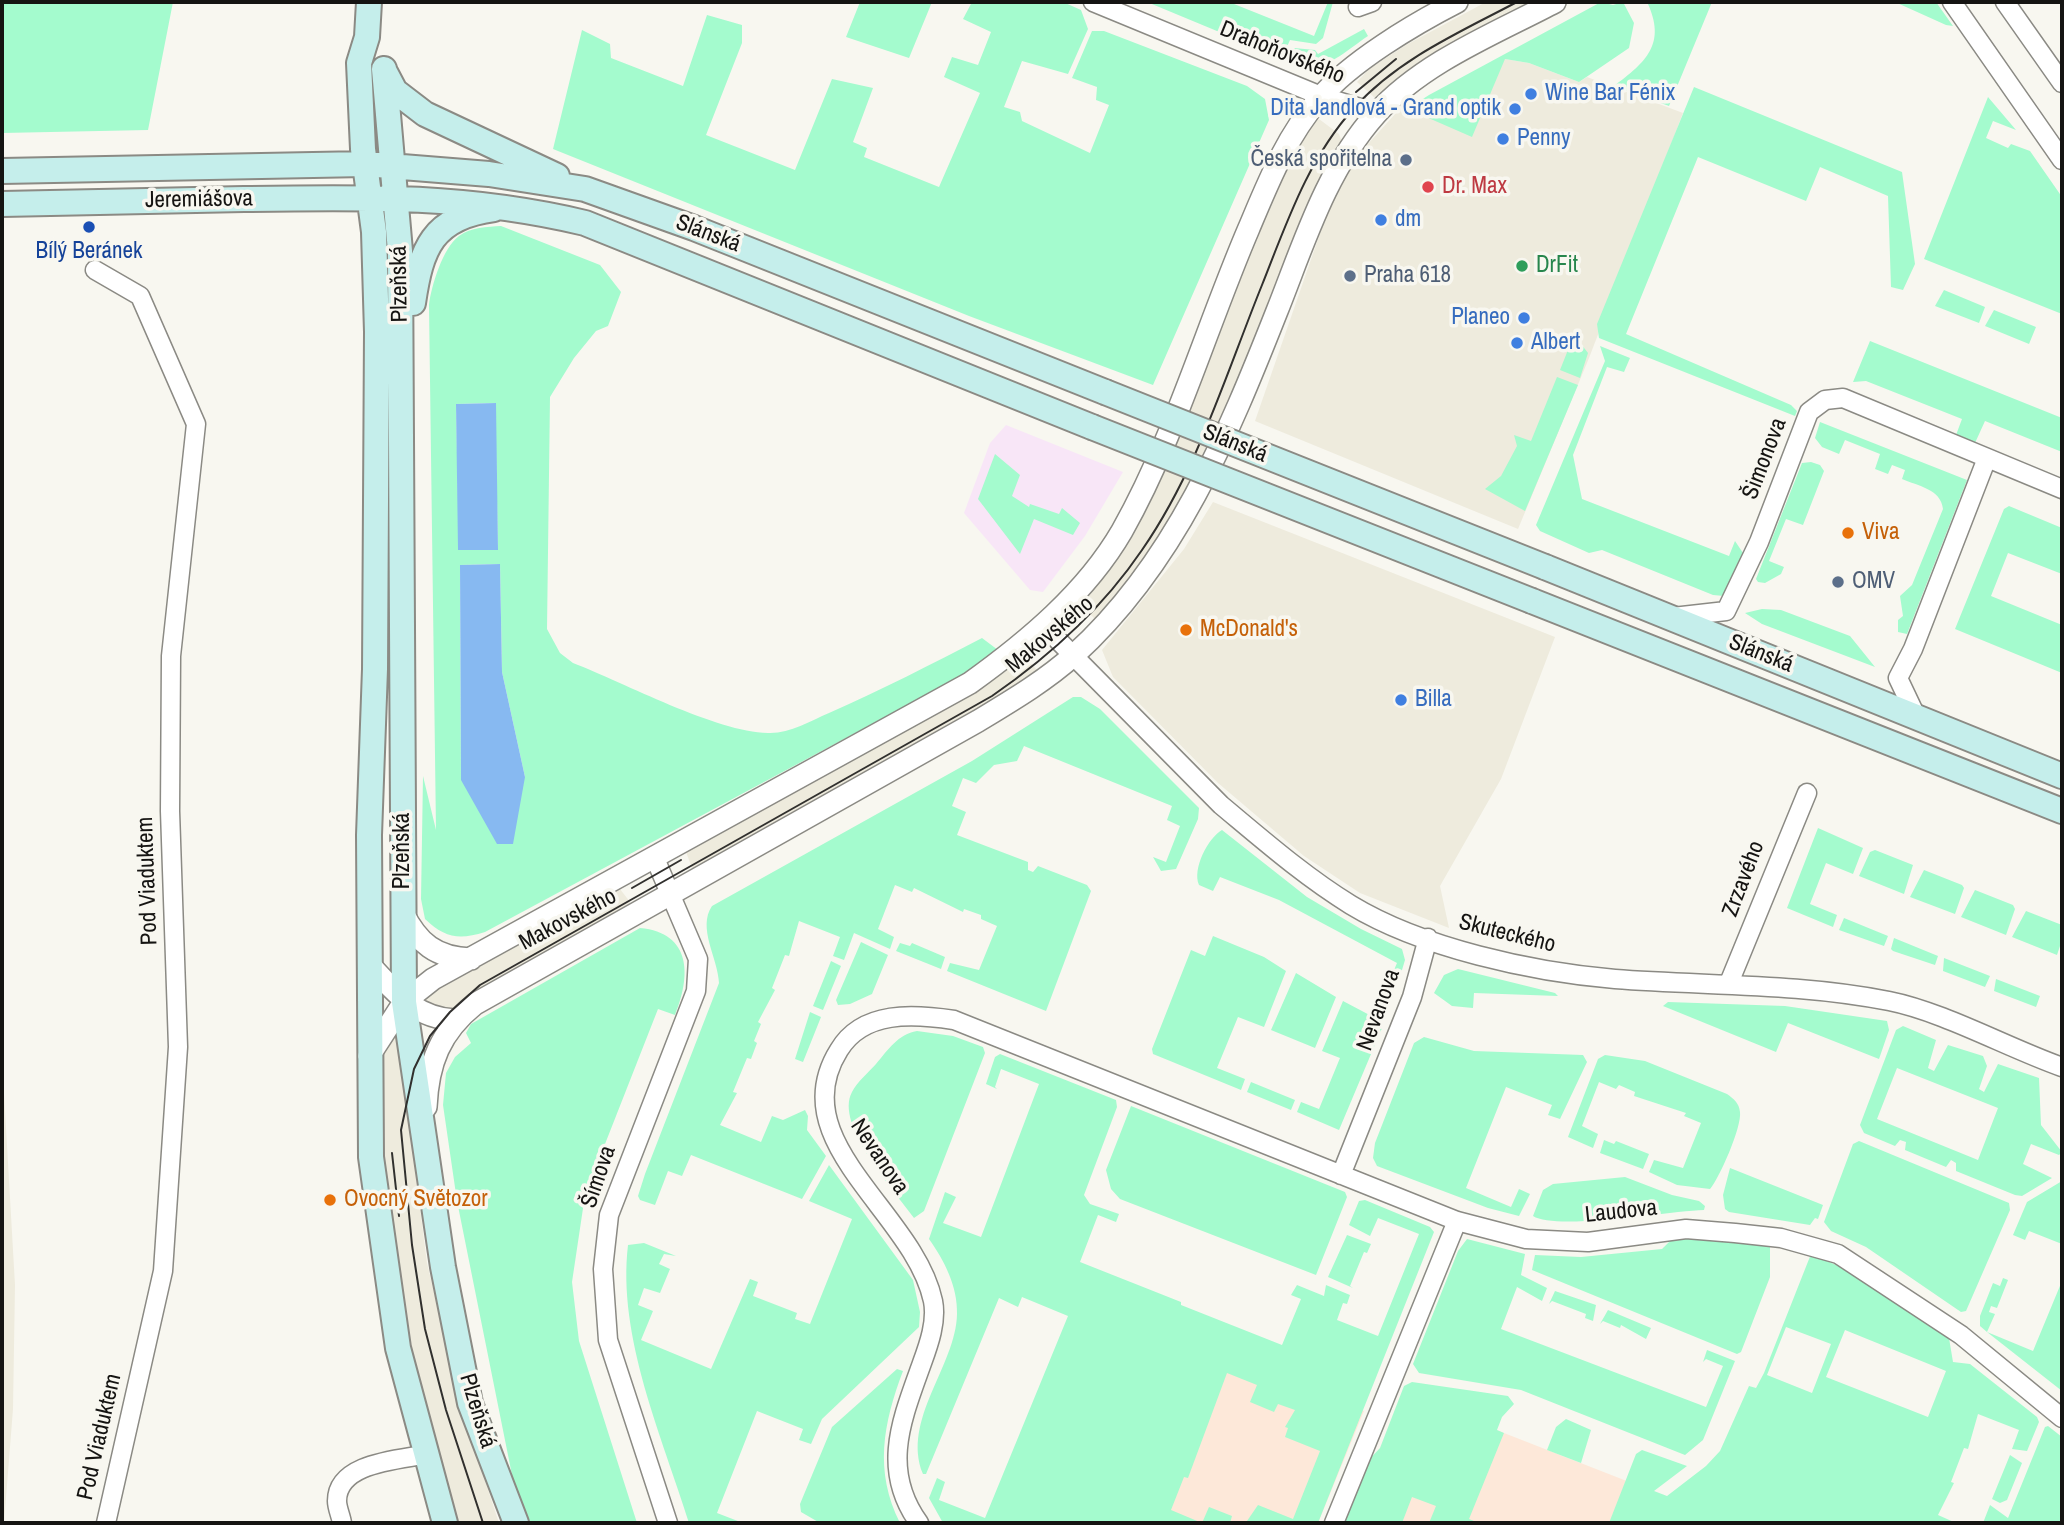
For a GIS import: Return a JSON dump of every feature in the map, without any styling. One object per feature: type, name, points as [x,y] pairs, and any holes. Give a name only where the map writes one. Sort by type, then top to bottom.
[{"type":"main road","name":"Plzeňská","points":[[369,2],[367,37],[359,63],[365,164],[370,197],[377,345],[369,964],[371,1157],[384,1264],[398,1348],[445,1523]]},
{"type":"main road","name":"Plzeňská","points":[[367,37],[384,69],[396,198],[404,668],[404,1002],[443,1267],[470,1403],[516,1523]]},
{"type":"main road","points":[[384,69],[396,91],[425,114],[585,190]]},
{"type":"main road","points":[[365,164],[393,166]]},
{"type":"main road","name":"Jeremiášova","points":[[2,172],[365,164]]},
{"type":"main road","name":"Slánská","points":[[393,166],[489,174],[585,190],[701,230],[2062,776]]},
{"type":"main road","name":"Jeremiášova","points":[[2,204],[396,198]]},
{"type":"main road","name":"Slánská","points":[[396,198],[510,206],[585,223],[2062,811]]},
{"type":"main road","points":[[401,384],[418,264],[426,247],[459,219],[482,210],[510,206]]},
{"type":"street","name":"Drahoňovského","points":[[1093,2],[1321,96],[1377,113]]},
{"type":"street","name":"Makovského","points":[[369,1056],[404,1002],[433,979],[970,683],[1024,644],[1044,625],[1105,557],[1152,475],[1284,148],[1321,96],[1377,50],[1457,2]]},
{"type":"street","name":"Makovského","points":[[425,1141],[431,1063],[455,1020],[494,990],[671,895],[978,721],[1038,683],[1073,656],[1113,617],[1176,529],[1233,421],[1327,185],[1352,145],[1377,113],[1420,74],[1555,2]]},
{"type":"street","points":[[1952,2],[2062,160]]},
{"type":"street","points":[[2004,2],[2062,83]]},
{"type":"street","name":"Pod Viaduktem","points":[[95,270],[139,296],[196,424],[171,656],[170,811],[178,1047],[163,1271],[106,1523]]},
{"type":"street","name":"Šimonova","points":[[1670,618],[1726,611],[1759,542],[1809,412],[1825,400],[1843,398],[2062,489]]},
{"type":"street","points":[[1916,716],[1898,678],[1913,649],[1987,458]]},
{"type":"street","name":"Skuteckého","points":[[1044,625],[1221,805],[1290,864],[1353,906],[1428,938],[1490,958],[1567,974],[1814,989],[1892,1001],[2062,1067]]},
{"type":"street","name":"Zrzavého","points":[[1729,983],[1796,814],[1807,793]]},
{"type":"street","name":"Šímova","points":[[654,856],[698,958],[696,991],[609,1215],[603,1269],[608,1339],[668,1523]]},
{"type":"street","points":[[402,911],[414,935],[433,950],[446,957],[471,959]]},
{"type":"street","name":"Nevanova","points":[[1341,1175],[1412,998],[1428,938]]},
{"type":"street","points":[[369,964],[404,1002],[421,1013],[455,1020]]},
{"type":"street","name":"Nevanova","points":[[919,1523],[904,1502],[898,1465],[899,1428],[931,1339],[933,1304],[923,1266],[905,1237],[850,1166],[825,1121],[823,1094],[828,1067],[842,1044],[864,1025],[900,1016],[954,1020],[1457,1221]]},
{"type":"street","points":[[1335,1523],[1457,1221]]},
{"type":"street","name":"Laudova","points":[[1457,1221],[1526,1240],[1588,1242],[1686,1229],[1781,1238],[1838,1254],[1961,1335],[2062,1418]]},
{"type":"street","points":[[342,1523],[337,1500],[343,1480],[363,1468],[428,1454]]},
{"type":"shaded area","points":[[1486,2],[1529,2],[1419,62],[1375,98],[1357,82],[1369,69],[1406,45]]},
{"type":"shaded area","points":[[1505,59],[1529,63],[1579,82],[1587,77],[1683,113],[1589,358],[1518,529],[1255,421],[1325,219],[1345,175],[1366,146],[1407,101],[1415,104],[1417,114]]},
{"type":"shaded area","points":[[1319,119],[1339,134],[1342,142],[1320,180],[1224,416],[1189,489],[1140,566],[1098,618],[1094,618],[1079,603],[1284,166],[1313,122]]},
{"type":"shaded area","points":[[1006,425],[1123,472],[1085,536],[1043,592],[1030,590],[964,513],[990,443]]},
{"type":"shaded area","points":[[1213,502],[1555,637],[1501,779],[1440,886],[1449,928],[1360,893],[1304,856],[1218,783],[1113,677],[1102,650],[1184,549]]},
{"type":"shaded area","points":[[1023,655],[1037,670],[1028,681],[695,870],[692,868],[686,852],[953,702]]},
{"type":"shaded area","points":[[620,889],[630,902],[629,907],[456,1010],[419,1005],[420,997]]},
{"type":"shaded area","points":[[397,1027],[427,1263],[464,1417],[499,1523],[459,1523],[437,1454],[405,1329],[385,1184],[382,1123],[382,1054]]},
{"type":"shaded area","points":[[2,1058],[15,1285],[13,1409],[4,1523]]},
{"type":"shaded area","points":[[1110,1311],[1364,1411],[1318,1523],[1029,1523]]},
{"type":"shaded area","points":[[1423,1402],[1504,1433],[1734,1523],[1374,1523]]},
{"type":"green space","points":[[2,2],[173,2],[148,130],[2,133]]},
{"type":"green space","points":[[860,2],[932,2],[909,58],[846,37]]},
{"type":"green space","points":[[972,2],[1063,2],[1081,10],[1088,29],[1068,74],[1022,61],[1004,107],[1020,112],[1022,121],[1090,153],[1109,105],[1096,100],[1097,87],[1072,78],[1092,31],[1104,31],[1247,86],[1265,99],[1269,120],[1153,385],[969,316],[553,149],[582,30],[610,44],[611,58],[683,86],[707,15],[742,25],[742,43],[706,135],[795,170],[832,79],[873,88],[853,142],[867,148],[864,157],[939,187],[980,93],[944,77],[952,57],[978,65],[991,32],[963,19]]},
{"type":"green space","points":[[1147,2],[1229,2],[1314,36],[1328,2],[1333,2],[1323,38],[1316,44],[1290,40],[1282,58]]},
{"type":"green space","points":[[1601,2],[1613,5],[1623,2],[1634,23],[1629,48],[1579,82],[1529,63],[1505,59],[1472,137],[1417,113],[1415,104],[1429,95]]},
{"type":"green space","points":[[1647,2],[1712,2],[1669,106],[1614,86],[1644,60],[1654,41],[1653,17]]},
{"type":"green space","points":[[1895,2],[1936,2],[1953,26],[1946,25]]},
{"type":"green space","points":[[1364,29],[1368,36],[1331,61],[1312,66],[1289,61],[1294,48],[1315,50],[1318,54]]},
{"type":"green space","points":[[1694,87],[1902,172],[1915,264],[1903,290],[1891,287],[1888,196],[1820,167],[1806,201],[1698,157],[1626,334],[1791,405],[1797,411],[1795,416],[1599,338],[1597,324]]},
{"type":"green space","points":[[1988,97],[2016,130],[1993,121],[1986,138],[2008,148],[2011,144],[2030,151],[2062,197],[2062,314],[1924,259]]},
{"type":"green space","points":[[501,226],[600,265],[621,292],[608,326],[596,331],[574,358],[550,397],[547,629],[560,653],[573,663],[697,716],[747,731],[776,733],[807,723],[982,638],[998,650],[963,675],[485,932],[453,936],[439,930],[425,919],[421,899],[423,776],[436,830],[429,305],[439,268],[453,241],[469,231]],"holes":[[[495,403],[498,549],[459,550],[456,404]],[[500,564],[502,672],[525,777],[461,780],[460,565]]]},
{"type":"green space","points":[[1944,290],[1985,307],[1979,323],[1935,306]]},
{"type":"green space","points":[[1994,310],[2036,327],[2029,344],[1985,326]]},
{"type":"green space","points":[[1574,335],[1588,353],[1580,378],[1560,370]]},
{"type":"green space","points":[[1870,341],[2062,418],[2062,452],[1985,421],[1975,443],[1956,435],[1962,419],[1866,381],[1853,382]]},
{"type":"green space","points":[[1600,346],[1630,358],[1624,372],[1607,367],[1573,455],[1582,499],[1729,556],[1735,541],[1743,553],[1724,596],[1713,595],[1602,550],[1589,553],[1540,531],[1536,525],[1605,361]]},
{"type":"green space","points":[[1557,377],[1578,385],[1525,511],[1485,489],[1501,476],[1517,446],[1514,435],[1531,441]]},
{"type":"green space","points":[[1820,422],[1967,480],[1907,634],[1898,632],[1898,620],[1903,616],[1900,596],[1912,585],[1943,509],[1941,502],[1928,489],[1902,479],[1905,470],[1892,465],[1888,474],[1875,469],[1880,454],[1845,440],[1839,454],[1822,447],[1815,438]]},
{"type":"green space","points":[[995,454],[1020,475],[1012,496],[1029,507],[1030,504],[1059,514],[1062,508],[1080,523],[1073,535],[1034,519],[1020,554],[978,499]]},
{"type":"green space","points":[[1802,463],[1820,465],[1824,471],[1803,525],[1786,519],[1769,561],[1784,567],[1781,574],[1765,583],[1758,582],[1756,579]]},
{"type":"green space","points":[[2009,506],[2062,528],[2062,574],[2008,553],[1991,596],[2062,625],[2062,673],[1955,629],[2004,509]]},
{"type":"green space","points":[[1762,609],[1781,610],[1850,636],[1875,667],[1762,624],[1745,613]]},
{"type":"green space","points":[[1073,697],[1081,697],[1100,709],[1199,808],[1198,819],[1176,869],[1161,871],[1153,857],[1166,862],[1180,826],[1167,820],[1172,806],[1024,746],[1017,761],[994,765],[976,783],[963,778],[952,806],[966,812],[957,835],[1028,862],[1028,870],[1033,872],[1038,866],[1087,885],[1091,891],[1046,1011],[947,971],[950,963],[979,970],[997,926],[981,919],[981,915],[964,909],[963,912],[914,888],[912,892],[895,885],[878,929],[894,937],[890,949],[854,933],[844,960],[833,956],[840,937],[799,921],[789,956],[785,955],[772,988],[775,990],[758,1022],[761,1024],[751,1059],[747,1058],[733,1092],[737,1093],[720,1125],[761,1142],[772,1116],[783,1120],[805,1110],[808,1116],[807,1130],[826,1156],[802,1199],[691,1155],[682,1176],[668,1171],[655,1205],[640,1200],[638,1196],[645,1174],[719,983],[707,933],[708,915],[712,906],[972,761]]},
{"type":"green space","points":[[1818,828],[1863,848],[1853,874],[1826,863],[1810,904],[1837,915],[1833,927],[1787,908]]},
{"type":"green space","points":[[1222,830],[1307,897],[1361,929],[1402,949],[1405,960],[1399,980],[1391,977],[1397,963],[1279,900],[1220,877],[1213,891],[1199,885],[1197,878],[1203,854]]},
{"type":"green space","points":[[1875,850],[1913,865],[1904,894],[1859,876],[1870,852]]},
{"type":"green space","points":[[1924,870],[1962,885],[1964,888],[1955,914],[1910,897]]},
{"type":"green space","points":[[1975,890],[2013,905],[2015,909],[2006,935],[1961,917]]},
{"type":"green space","points":[[2026,911],[2062,925],[2062,940],[2057,955],[2012,937]]},
{"type":"green space","points":[[1844,918],[1888,936],[1884,946],[1839,930]]},
{"type":"green space","points":[[640,928],[670,938],[678,947],[685,972],[684,986],[675,1015],[658,1009],[585,1195],[572,1282],[579,1341],[637,1523],[529,1523],[513,1480],[457,1201],[443,1105],[446,1073],[455,1057],[471,1043],[466,1033],[471,1024]]},
{"type":"green space","points":[[1213,936],[1264,957],[1286,971],[1264,1027],[1238,1017],[1217,1068],[1245,1079],[1241,1090],[1153,1054],[1152,1049],[1191,950],[1205,956]]},
{"type":"green space","points":[[1894,938],[1938,956],[1935,965],[1893,951],[1891,949]]},
{"type":"green space","points":[[861,942],[888,955],[872,994],[850,1004],[838,1005],[836,1000]]},
{"type":"green space","points":[[900,943],[910,946],[912,943],[945,957],[941,969],[896,951]]},
{"type":"green space","points":[[1944,958],[1990,976],[1985,987],[1943,971]]},
{"type":"green space","points":[[831,961],[841,966],[823,1010],[813,1006]]},
{"type":"green space","points":[[1458,969],[1555,993],[1558,996],[1474,993],[1473,1008],[1452,1006],[1434,993],[1444,975]]},
{"type":"green space","points":[[1296,973],[1336,997],[1315,1048],[1271,1030]]},
{"type":"green space","points":[[1996,979],[2040,996],[2036,1007],[1994,991]]},
{"type":"green space","points":[[1343,1001],[1379,1020],[1382,1028],[1339,1130],[1297,1112],[1301,1102],[1319,1109],[1340,1058],[1322,1051]]},
{"type":"green space","points":[[1668,1002],[1785,1006],[1887,1021],[1889,1030],[1879,1059],[1788,1023],[1776,1052],[1663,1006]]},
{"type":"green space","points":[[810,1012],[821,1017],[803,1062],[795,1059]]},
{"type":"green space","points":[[1903,1026],[1936,1040],[1928,1068],[1934,1071],[1948,1045],[1983,1056],[1987,1066],[1979,1089],[1984,1092],[1998,1064],[2039,1078],[2041,1125],[2062,1152],[2059,1155],[2031,1144],[2023,1164],[2052,1178],[2022,1196],[2015,1195],[1956,1171],[1956,1163],[1951,1160],[1946,1167],[1905,1150],[1906,1142],[1900,1140],[1895,1146],[1864,1133],[1860,1125],[1896,1030]],"holes":[[[1897,1068],[1998,1108],[1978,1160],[1877,1119]]]},
{"type":"green space","points":[[917,1031],[953,1036],[983,1047],[985,1053],[924,1211],[914,1218],[869,1157],[851,1122],[849,1106],[854,1088],[889,1048],[904,1035]]},
{"type":"green space","points":[[1424,1037],[1474,1051],[1583,1055],[1587,1062],[1560,1119],[1548,1115],[1552,1105],[1506,1087],[1466,1188],[1511,1207],[1519,1189],[1530,1194],[1519,1216],[1488,1208],[1377,1166],[1373,1158],[1375,1143],[1414,1043]]},
{"type":"green space","points":[[1000,1054],[1116,1100],[1117,1107],[1084,1195],[1090,1204],[1119,1214],[1116,1222],[1098,1215],[1080,1262],[1181,1302],[1181,1305],[1282,1345],[1301,1299],[1291,1295],[1297,1285],[1324,1296],[1326,1285],[1350,1295],[1347,1304],[1343,1303],[1337,1320],[1378,1336],[1419,1234],[1378,1218],[1370,1236],[1349,1225],[1359,1201],[1365,1200],[1430,1227],[1434,1232],[1318,1523],[1247,1521],[1258,1505],[1293,1519],[1320,1451],[1285,1437],[1288,1428],[1285,1427],[1295,1410],[1278,1404],[1274,1412],[1250,1402],[1257,1385],[1227,1373],[1188,1478],[1184,1477],[1171,1510],[1202,1523],[943,1523],[929,1498],[937,1478],[945,1482],[939,1500],[985,1518],[1068,1316],[1022,1297],[1018,1307],[999,1298],[926,1474],[923,1474],[918,1454],[919,1434],[931,1393],[948,1353],[957,1314],[949,1274],[929,1239],[945,1192],[956,1197],[943,1223],[981,1237],[1039,1084],[1001,1069],[995,1087],[997,1089],[986,1084],[995,1057]]},
{"type":"green space","points":[[1605,1055],[1645,1061],[1727,1094],[1736,1102],[1740,1119],[1734,1140],[1710,1189],[1677,1185],[1649,1172],[1654,1160],[1683,1168],[1701,1123],[1684,1116],[1686,1113],[1634,1096],[1635,1092],[1619,1085],[1616,1089],[1599,1082],[1582,1126],[1598,1134],[1593,1148],[1568,1137],[1598,1059]]},
{"type":"green space","points":[[1251,1082],[1295,1100],[1291,1110],[1247,1092]]},
{"type":"green space","points":[[1131,1106],[1345,1192],[1347,1197],[1316,1275],[1120,1199],[1111,1189],[1106,1170]]},
{"type":"green space","points":[[1604,1140],[1614,1144],[1616,1141],[1649,1154],[1643,1169],[1600,1153]]},
{"type":"green space","points":[[1859,1141],[2009,1203],[2010,1210],[1966,1311],[1961,1312],[1866,1247],[1831,1231],[1824,1222],[1853,1144]]},
{"type":"green space","points":[[829,1165],[913,1280],[920,1312],[919,1327],[822,1419],[811,1444],[799,1440],[803,1429],[757,1411],[717,1513],[743,1523],[689,1523],[644,1386],[635,1350],[626,1280],[628,1245],[644,1243],[676,1256],[664,1254],[659,1264],[670,1269],[660,1293],[644,1288],[638,1305],[653,1311],[641,1340],[711,1369],[750,1279],[758,1282],[753,1296],[797,1313],[795,1319],[810,1324],[852,1219],[809,1201]]},
{"type":"green space","points":[[1730,1168],[1823,1205],[1818,1219],[1815,1218],[1810,1225],[1729,1212],[1725,1209],[1723,1195]]},
{"type":"green space","points":[[1625,1177],[1672,1195],[1699,1201],[1705,1206],[1704,1210],[1564,1222],[1533,1216],[1543,1190],[1553,1184]]},
{"type":"green space","points":[[2062,1181],[2062,1244],[2029,1231],[2025,1240],[2013,1235],[2027,1202]]},
{"type":"green space","points":[[1347,1235],[1371,1244],[1367,1253],[1364,1252],[1350,1286],[1353,1288],[1328,1277]]},
{"type":"green space","points":[[1699,1238],[1770,1246],[1770,1277],[1741,1352],[1737,1354],[1532,1270],[1535,1255],[1581,1257],[1662,1249],[1671,1240]]},
{"type":"green space","points":[[1467,1239],[1525,1254],[1521,1275],[1547,1288],[1542,1301],[1517,1287],[1501,1329],[1706,1407],[1723,1366],[1706,1359],[1703,1362],[1707,1350],[1735,1361],[1703,1440],[1685,1455],[1521,1390],[1419,1373],[1413,1364],[1458,1251]]},
{"type":"green space","points":[[1811,1254],[1854,1273],[1949,1338],[1953,1362],[1970,1364],[2037,1417],[2039,1422],[2027,1451],[2012,1449],[2019,1430],[1978,1414],[1968,1449],[1964,1448],[1951,1482],[1954,1483],[1938,1515],[1956,1523],[1609,1523],[1636,1454],[1642,1450],[1687,1466],[1654,1491],[1667,1496],[1706,1466],[1720,1451],[1749,1386],[1756,1388]],"holes":[[[1786,1327],[1831,1344],[1812,1393],[1767,1375]],[[1845,1330],[1946,1371],[1928,1417],[1826,1377]]]},
{"type":"green space","points":[[2003,1278],[2008,1280],[1997,1308],[1991,1306],[1989,1312],[1995,1314],[1987,1332],[1980,1326],[1980,1316],[1993,1283],[2000,1286]]},
{"type":"green space","points":[[2062,1281],[2062,1391],[1987,1332],[2033,1351]]},
{"type":"green space","points":[[1555,1291],[1596,1305],[1593,1321],[1585,1318],[1586,1314],[1552,1301],[1549,1304]]},
{"type":"green space","points":[[1608,1310],[1651,1328],[1646,1339],[1621,1325],[1620,1328],[1603,1321],[1600,1324]]},
{"type":"green space","points":[[897,1369],[903,1371],[886,1429],[884,1466],[892,1504],[900,1523],[820,1523],[801,1512],[800,1504],[832,1427]]},
{"type":"green space","points":[[1412,1382],[1508,1396],[1514,1404],[1502,1417],[1497,1430],[1504,1433],[1469,1519],[1479,1523],[1429,1523],[1436,1506],[1412,1497],[1402,1523],[1341,1523],[1364,1465],[1380,1448],[1404,1386]]},
{"type":"green space","points":[[1566,1419],[1591,1430],[1581,1463],[1547,1450],[1556,1427]]},
{"type":"green space","points":[[2048,1426],[2062,1437],[2062,1523],[1983,1523],[1990,1505],[2008,1518],[2045,1427]]},
{"type":"green space","points":[[2010,1455],[2022,1463],[2007,1500],[2000,1503],[1992,1499]]},
{"type":"green space","points":[[1209,1507],[1232,1516],[1230,1523],[1202,1523]]},
{"type":"water","points":[[496,403],[498,550],[458,550],[456,404]]},
{"type":"water","points":[[500,564],[502,672],[525,777],[513,844],[497,844],[461,780],[460,565]]},
{"type":"tram line","points":[[483,1523],[446,1410],[425,1329],[412,1245],[401,1130],[414,1069],[430,1036],[450,1012],[480,985],[992,696],[1034,665],[1074,630],[1126,572],[1179,488],[1209,421],[1300,192],[1338,128],[1354,108],[1390,75],[1431,48],[1517,2]]},
{"type":"tram line","points":[[1356,92],[1396,59]]},
{"type":"tram line","points":[[632,888],[681,860]]},
{"type":"tram line","points":[[392,1153],[399,1216]]},
{"type":"place","name":"Wine Bar Fénix","points":[[1531,94]]},
{"type":"place","name":"Dita Jandlová - Grand optik","points":[[1515,109]]},
{"type":"place","name":"Penny","points":[[1503,139]]},
{"type":"place","name":"Česká spořitelna","points":[[1406,160]]},
{"type":"place","name":"Dr. Max","points":[[1428,187]]},
{"type":"place","name":"dm","points":[[1381,220]]},
{"type":"place","name":"Bílý Beránek","points":[[89,227]]},
{"type":"place","name":"DrFit","points":[[1522,266]]},
{"type":"place","name":"Praha 618","points":[[1350,276]]},
{"type":"place","name":"Planeo","points":[[1524,318]]},
{"type":"place","name":"Albert","points":[[1517,343]]},
{"type":"place","name":"Viva","points":[[1848,533]]},
{"type":"place","name":"OMV","points":[[1838,582]]},
{"type":"place","name":"McDonald's","points":[[1186,630]]},
{"type":"place","name":"Billa","points":[[1401,700]]},
{"type":"place","name":"Ovocný Světozor","points":[[330,1200]]}]
